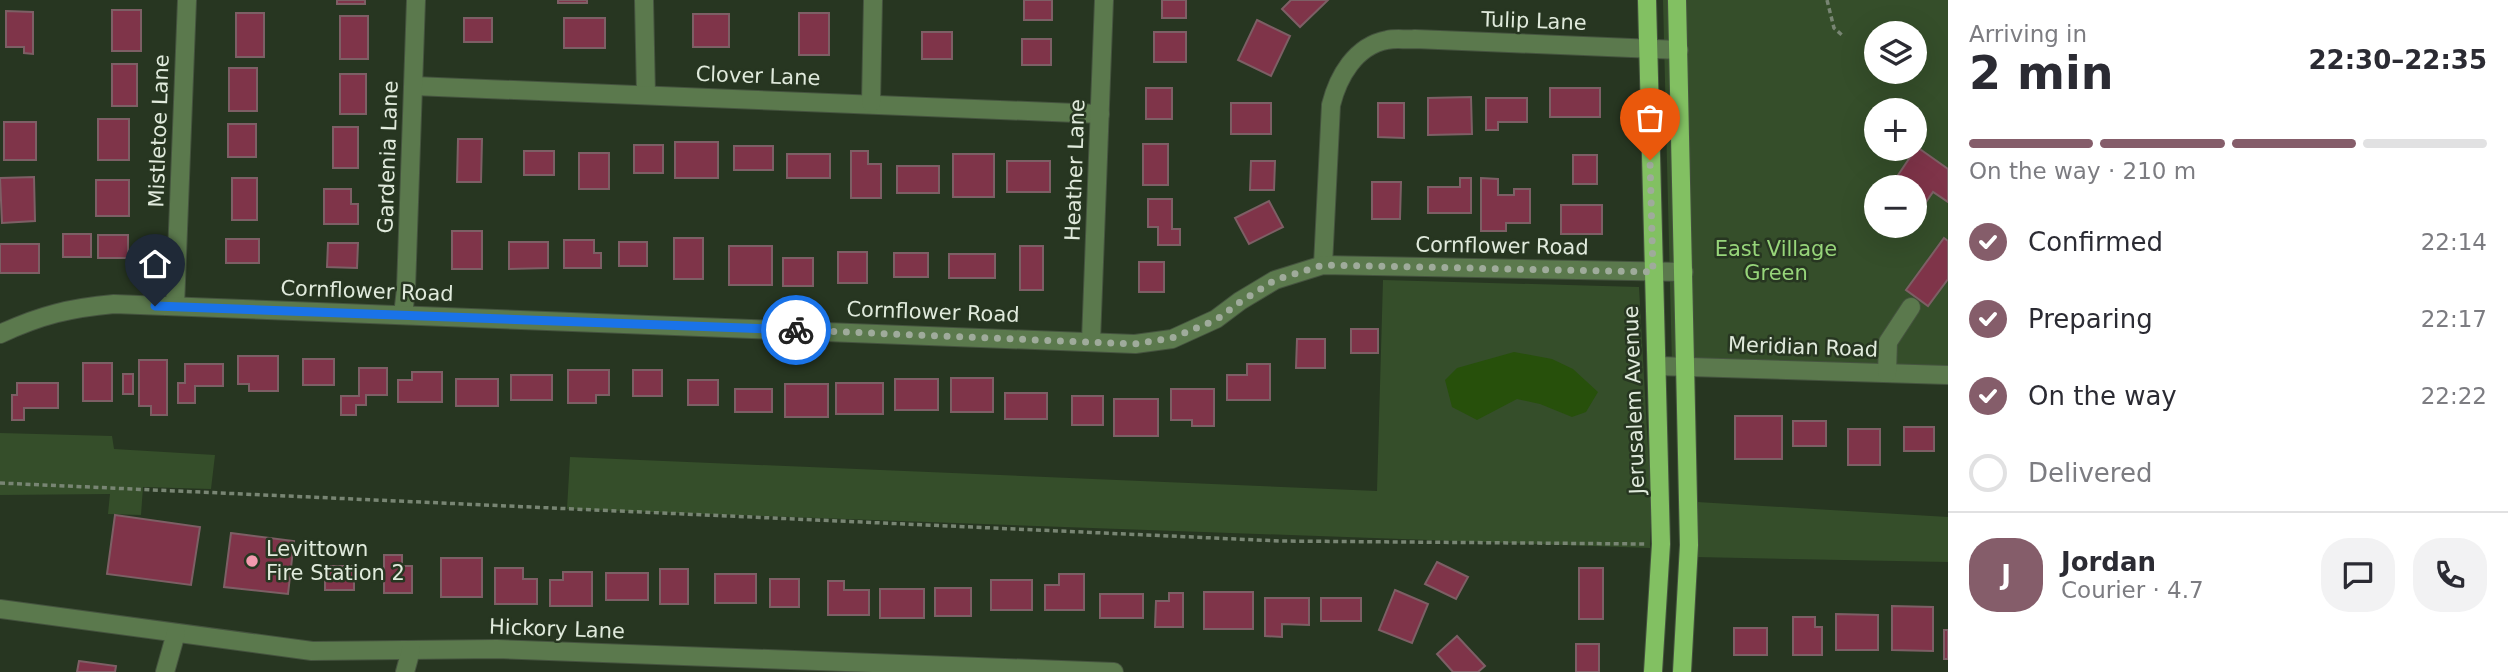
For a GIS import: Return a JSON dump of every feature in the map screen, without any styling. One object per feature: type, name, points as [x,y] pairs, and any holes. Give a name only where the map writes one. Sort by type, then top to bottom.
[{"type":"main road","name":"Jerusalem Avenue","points":[[1647,0],[1661,544],[1653,672]]},
{"type":"main road","points":[[1677,0],[1689,545],[1682,672]]},
{"type":"street","name":"Mistletoe Lane","points":[[175,306],[187,0]]},
{"type":"street","name":"Gardenia Lane","points":[[403,315],[416,0]]},
{"type":"street","points":[[644,0],[646,95]]},
{"type":"street","points":[[871,103],[873,0]]},
{"type":"street","name":"Heather Lane","points":[[1091,341],[1104,0]]},
{"type":"street","name":"Tulip Lane","points":[[1323,265],[1331,105],[1337,81],[1358,53],[1385,40],[1415,39],[1679,50]]},
{"type":"street","name":"Clover Lane","points":[[414,86],[1100,114]]},
{"type":"street","name":"Cornflower Road","points":[[0,334],[34,318],[74,308],[114,304],[1135,344],[1172,338],[1216,320],[1275,280],[1323,265],[1684,272]]},
{"type":"street","points":[[1887,373],[1888,342],[1912,307]]},
{"type":"street","name":"Meridian Road","points":[[1657,366],[1948,375]]},
{"type":"street","name":"Hickory Lane","points":[[0,609],[312,651],[497,649],[1114,672]]},
{"type":"street","points":[[166,672],[176,633]]},
{"type":"street","points":[[405,672],[411,650]]},
{"type":"path","points":[[1826,0],[1834,28],[1843,36]]},
{"type":"path","points":[[0,483],[1280,541],[1661,544]]},
{"type":"green space","name":"East Village Green","points":[[1663,0],[1948,0],[1948,375],[1672,365]]},
{"type":"green space","points":[[1383,280],[1639,287],[1651,502],[1650,548],[567,509],[570,457],[1377,491]]},
{"type":"green space","points":[[0,433],[112,436],[114,449],[215,455],[211,489],[143,487],[141,515],[108,514],[110,494],[0,495]]},
{"type":"green space","points":[[1697,502],[1948,517],[1948,562],[1695,557]]},
{"type":"shaded area","points":[[1514,352],[1552,359],[1573,369],[1598,392],[1586,412],[1572,417],[1540,404],[1517,399],[1477,420],[1452,407],[1445,380],[1457,368]]},
{"type":"building","points":[[337,0],[365,0],[365,4],[337,4]]},
{"type":"building","points":[[558,0],[587,0],[587,3],[558,3]]},
{"type":"building","points":[[1024,0],[1052,0],[1052,20],[1024,20]]},
{"type":"building","points":[[1162,0],[1186,0],[1186,18],[1162,18]]},
{"type":"building","points":[[1291,0],[1328,0],[1300,27],[1282,9]]},
{"type":"building","points":[[112,10],[141,10],[141,51],[112,51]]},
{"type":"building","points":[[6,11],[33,12],[33,54],[24,53],[24,47],[6,47]]},
{"type":"building","points":[[236,13],[264,13],[264,57],[236,57]]},
{"type":"building","points":[[799,13],[829,13],[829,55],[799,55]]},
{"type":"building","points":[[693,14],[729,14],[729,47],[693,47]]},
{"type":"building","points":[[340,16],[368,16],[368,59],[340,59]]},
{"type":"building","points":[[464,18],[492,18],[492,42],[464,42]]},
{"type":"building","points":[[564,18],[605,18],[605,48],[564,48]]},
{"type":"building","points":[[1257,20],[1290,36],[1271,76],[1238,60]]},
{"type":"building","points":[[922,32],[952,32],[952,59],[922,59]]},
{"type":"building","points":[[1154,32],[1186,32],[1186,62],[1154,62]]},
{"type":"building","points":[[1022,39],[1051,39],[1051,65],[1022,65]]},
{"type":"building","points":[[112,64],[137,64],[137,106],[112,106]]},
{"type":"building","points":[[229,68],[257,68],[257,111],[229,111]]},
{"type":"building","points":[[340,74],[366,74],[366,114],[340,114]]},
{"type":"building","points":[[1146,88],[1172,88],[1172,119],[1146,119]]},
{"type":"building","points":[[1550,88],[1600,88],[1600,117],[1550,117]]},
{"type":"building","points":[[1471,97],[1472,134],[1428,135],[1428,98]]},
{"type":"building","points":[[1486,98],[1527,98],[1527,122],[1498,122],[1498,130],[1486,130]]},
{"type":"building","points":[[1231,103],[1271,103],[1271,134],[1231,134]]},
{"type":"building","points":[[1378,103],[1404,103],[1404,138],[1378,137]]},
{"type":"building","points":[[98,119],[129,119],[129,160],[98,160]]},
{"type":"building","points":[[4,122],[36,122],[36,160],[4,160]]},
{"type":"building","points":[[228,124],[256,124],[256,157],[228,157]]},
{"type":"building","points":[[333,127],[358,127],[358,168],[333,168]]},
{"type":"building","points":[[458,139],[482,139],[481,182],[457,182]]},
{"type":"building","points":[[675,142],[718,142],[718,178],[675,178]]},
{"type":"building","points":[[1143,144],[1168,144],[1168,185],[1143,185]]},
{"type":"building","points":[[634,145],[663,145],[663,173],[634,173]]},
{"type":"building","points":[[734,146],[773,146],[773,170],[734,170]]},
{"type":"building","points":[[524,151],[554,151],[554,175],[524,175]]},
{"type":"building","points":[[851,151],[868,151],[868,164],[881,164],[881,198],[851,198]]},
{"type":"building","points":[[579,153],[609,153],[609,189],[579,189]]},
{"type":"building","points":[[787,154],[830,154],[830,178],[787,178]]},
{"type":"building","points":[[953,154],[994,154],[994,197],[953,197]]},
{"type":"building","points":[[1927,154],[1948,169],[1948,202],[1933,192],[1927,201],[1927,175],[1898,175],[1908,161],[1927,161]]},
{"type":"building","points":[[1573,155],[1597,155],[1597,184],[1573,184]]},
{"type":"building","points":[[1007,161],[1050,161],[1050,192],[1007,192]]},
{"type":"building","points":[[1251,161],[1275,161],[1274,190],[1250,190]]},
{"type":"building","points":[[897,166],[939,166],[939,193],[897,193]]},
{"type":"building","points":[[34,177],[35,221],[2,223],[0,178]]},
{"type":"building","points":[[232,178],[257,178],[257,220],[232,220]]},
{"type":"building","points":[[1460,178],[1471,178],[1471,213],[1428,213],[1428,187],[1460,187]]},
{"type":"building","points":[[1481,178],[1498,179],[1498,195],[1514,195],[1514,189],[1530,189],[1530,223],[1506,223],[1506,231],[1481,231]]},
{"type":"building","points":[[96,180],[129,180],[129,216],[96,216]]},
{"type":"building","points":[[1372,182],[1401,182],[1400,219],[1372,219]]},
{"type":"building","points":[[324,189],[351,189],[351,204],[358,204],[358,224],[324,224]]},
{"type":"building","points":[[1148,199],[1172,199],[1172,229],[1180,229],[1180,245],[1158,245],[1158,227],[1148,227]]},
{"type":"building","points":[[1269,201],[1283,227],[1249,244],[1235,218]]},
{"type":"building","points":[[1561,205],[1602,205],[1602,234],[1561,234]]},
{"type":"building","points":[[452,231],[482,231],[482,269],[452,269]]},
{"type":"building","points":[[63,234],[91,234],[91,257],[63,257]]},
{"type":"building","points":[[98,235],[128,235],[128,258],[98,258]]},
{"type":"building","points":[[674,238],[703,238],[703,279],[674,279]]},
{"type":"building","points":[[1944,238],[1948,241],[1948,279],[1928,306],[1906,290]]},
{"type":"building","points":[[226,239],[259,239],[259,263],[226,263]]},
{"type":"building","points":[[564,240],[594,240],[594,253],[601,253],[601,268],[564,268]]},
{"type":"building","points":[[509,242],[548,242],[548,268],[509,269]]},
{"type":"building","points":[[619,242],[647,242],[647,266],[619,266]]},
{"type":"building","points":[[328,243],[358,243],[357,268],[327,267]]},
{"type":"building","points":[[0,244],[39,244],[39,273],[0,273]]},
{"type":"building","points":[[729,246],[772,246],[772,285],[729,285]]},
{"type":"building","points":[[1020,246],[1043,246],[1043,290],[1020,290]]},
{"type":"building","points":[[838,252],[867,252],[867,283],[838,283]]},
{"type":"building","points":[[894,253],[928,253],[928,277],[894,277]]},
{"type":"building","points":[[949,254],[995,254],[995,278],[949,278]]},
{"type":"building","points":[[783,258],[813,258],[813,286],[783,286]]},
{"type":"building","points":[[1139,262],[1164,262],[1164,292],[1139,292]]},
{"type":"building","points":[[1351,329],[1378,329],[1378,353],[1351,353]]},
{"type":"building","points":[[1297,339],[1325,339],[1325,368],[1296,368]]},
{"type":"building","points":[[238,356],[278,356],[278,391],[249,391],[249,384],[238,384]]},
{"type":"building","points":[[303,359],[334,359],[334,385],[303,385]]},
{"type":"building","points":[[139,360],[167,360],[167,415],[151,415],[151,406],[139,406]]},
{"type":"building","points":[[83,363],[112,363],[112,401],[83,401]]},
{"type":"building","points":[[185,364],[223,364],[223,386],[195,386],[195,403],[178,403],[178,383],[185,383]]},
{"type":"building","points":[[1247,364],[1270,364],[1270,400],[1227,400],[1227,375],[1247,375]]},
{"type":"building","points":[[359,368],[387,368],[387,395],[366,395],[366,405],[356,405],[356,415],[341,415],[341,396],[359,396]]},
{"type":"building","points":[[568,370],[609,370],[609,395],[596,395],[596,403],[568,403]]},
{"type":"building","points":[[633,370],[662,370],[662,396],[633,396]]},
{"type":"building","points":[[412,372],[442,372],[442,402],[398,402],[398,380],[412,380]]},
{"type":"building","points":[[123,374],[133,374],[133,394],[123,394]]},
{"type":"building","points":[[511,375],[552,375],[552,400],[511,400]]},
{"type":"building","points":[[951,378],[993,378],[993,412],[951,412]]},
{"type":"building","points":[[456,379],[498,379],[498,406],[456,406]]},
{"type":"building","points":[[895,379],[938,379],[938,410],[895,410]]},
{"type":"building","points":[[688,380],[718,380],[718,405],[688,405]]},
{"type":"building","points":[[17,383],[58,383],[58,408],[24,408],[24,420],[12,420],[12,395],[17,395]]},
{"type":"building","points":[[836,383],[883,383],[883,414],[836,414]]},
{"type":"building","points":[[785,384],[828,384],[828,417],[785,417]]},
{"type":"building","points":[[735,389],[772,389],[772,412],[735,412]]},
{"type":"building","points":[[1171,389],[1214,389],[1214,426],[1192,426],[1192,420],[1171,420]]},
{"type":"building","points":[[1005,393],[1047,393],[1047,419],[1005,419]]},
{"type":"building","points":[[1072,396],[1103,396],[1103,425],[1072,425]]},
{"type":"building","points":[[1114,399],[1158,399],[1158,436],[1114,436]]},
{"type":"building","points":[[1735,416],[1782,416],[1782,459],[1735,459]]},
{"type":"building","points":[[1793,421],[1826,421],[1826,446],[1793,446]]},
{"type":"building","points":[[1904,427],[1934,427],[1934,451],[1904,451]]},
{"type":"building","points":[[1848,429],[1880,429],[1880,465],[1848,465]]},
{"type":"building","points":[[115,515],[200,527],[191,585],[107,574]]},
{"type":"building","points":[[231,533],[294,541],[288,594],[224,587]]},
{"type":"building","points":[[384,555],[402,555],[402,566],[412,566],[412,593],[384,593]]},
{"type":"building","points":[[441,558],[482,558],[482,597],[441,597]]},
{"type":"building","points":[[1437,562],[1468,577],[1456,599],[1425,584]]},
{"type":"building","points":[[325,566],[354,566],[354,590],[325,590]]},
{"type":"building","points":[[495,568],[523,568],[523,579],[537,579],[537,604],[495,604]]},
{"type":"building","points":[[1579,568],[1603,568],[1603,619],[1579,619]]},
{"type":"building","points":[[660,569],[688,569],[688,604],[660,604]]},
{"type":"building","points":[[563,572],[592,572],[592,606],[550,606],[550,580],[563,580]]},
{"type":"building","points":[[606,573],[648,573],[648,600],[606,600]]},
{"type":"building","points":[[715,574],[756,574],[756,603],[715,603]]},
{"type":"building","points":[[1059,574],[1084,574],[1084,610],[1045,610],[1045,585],[1059,585]]},
{"type":"building","points":[[770,579],[799,579],[799,607],[770,607]]},
{"type":"building","points":[[991,580],[1032,580],[1032,610],[991,610]]},
{"type":"building","points":[[828,581],[844,581],[844,590],[869,590],[869,615],[828,615]]},
{"type":"building","points":[[935,588],[971,588],[971,616],[935,616]]},
{"type":"building","points":[[880,589],[924,589],[924,618],[880,618]]},
{"type":"building","points":[[1395,590],[1428,604],[1412,643],[1379,630]]},
{"type":"building","points":[[1204,592],[1253,592],[1253,629],[1204,629]]},
{"type":"building","points":[[1169,593],[1183,593],[1183,627],[1155,627],[1156,601],[1169,601]]},
{"type":"building","points":[[1100,594],[1143,594],[1143,618],[1100,618]]},
{"type":"building","points":[[1265,598],[1309,598],[1309,625],[1282,624],[1282,637],[1265,636]]},
{"type":"building","points":[[1321,598],[1361,598],[1361,621],[1321,621]]},
{"type":"building","points":[[1892,606],[1933,607],[1933,651],[1892,650]]},
{"type":"building","points":[[1836,614],[1878,615],[1878,650],[1836,650]]},
{"type":"building","points":[[1793,617],[1815,617],[1815,627],[1822,627],[1822,655],[1793,655]]},
{"type":"building","points":[[1734,628],[1767,628],[1767,655],[1734,655]]},
{"type":"building","points":[[1944,630],[1948,630],[1948,659],[1944,659]]},
{"type":"building","points":[[1457,636],[1485,666],[1478,672],[1453,672],[1437,654]]},
{"type":"building","points":[[1576,644],[1599,644],[1599,672],[1576,672]]},
{"type":"building","points":[[79,661],[116,666],[115,672],[77,672]]},
{"type":"way so far","points":[[796,330],[1135,344],[1172,338],[1216,320],[1275,280],[1323,265],[1653,272],[1650,160]]},
{"type":"place","name":"Levittown Fire Station 2","points":[[252,561]]},
{"type":"route","points":[[155,306],[796,330]]}]
